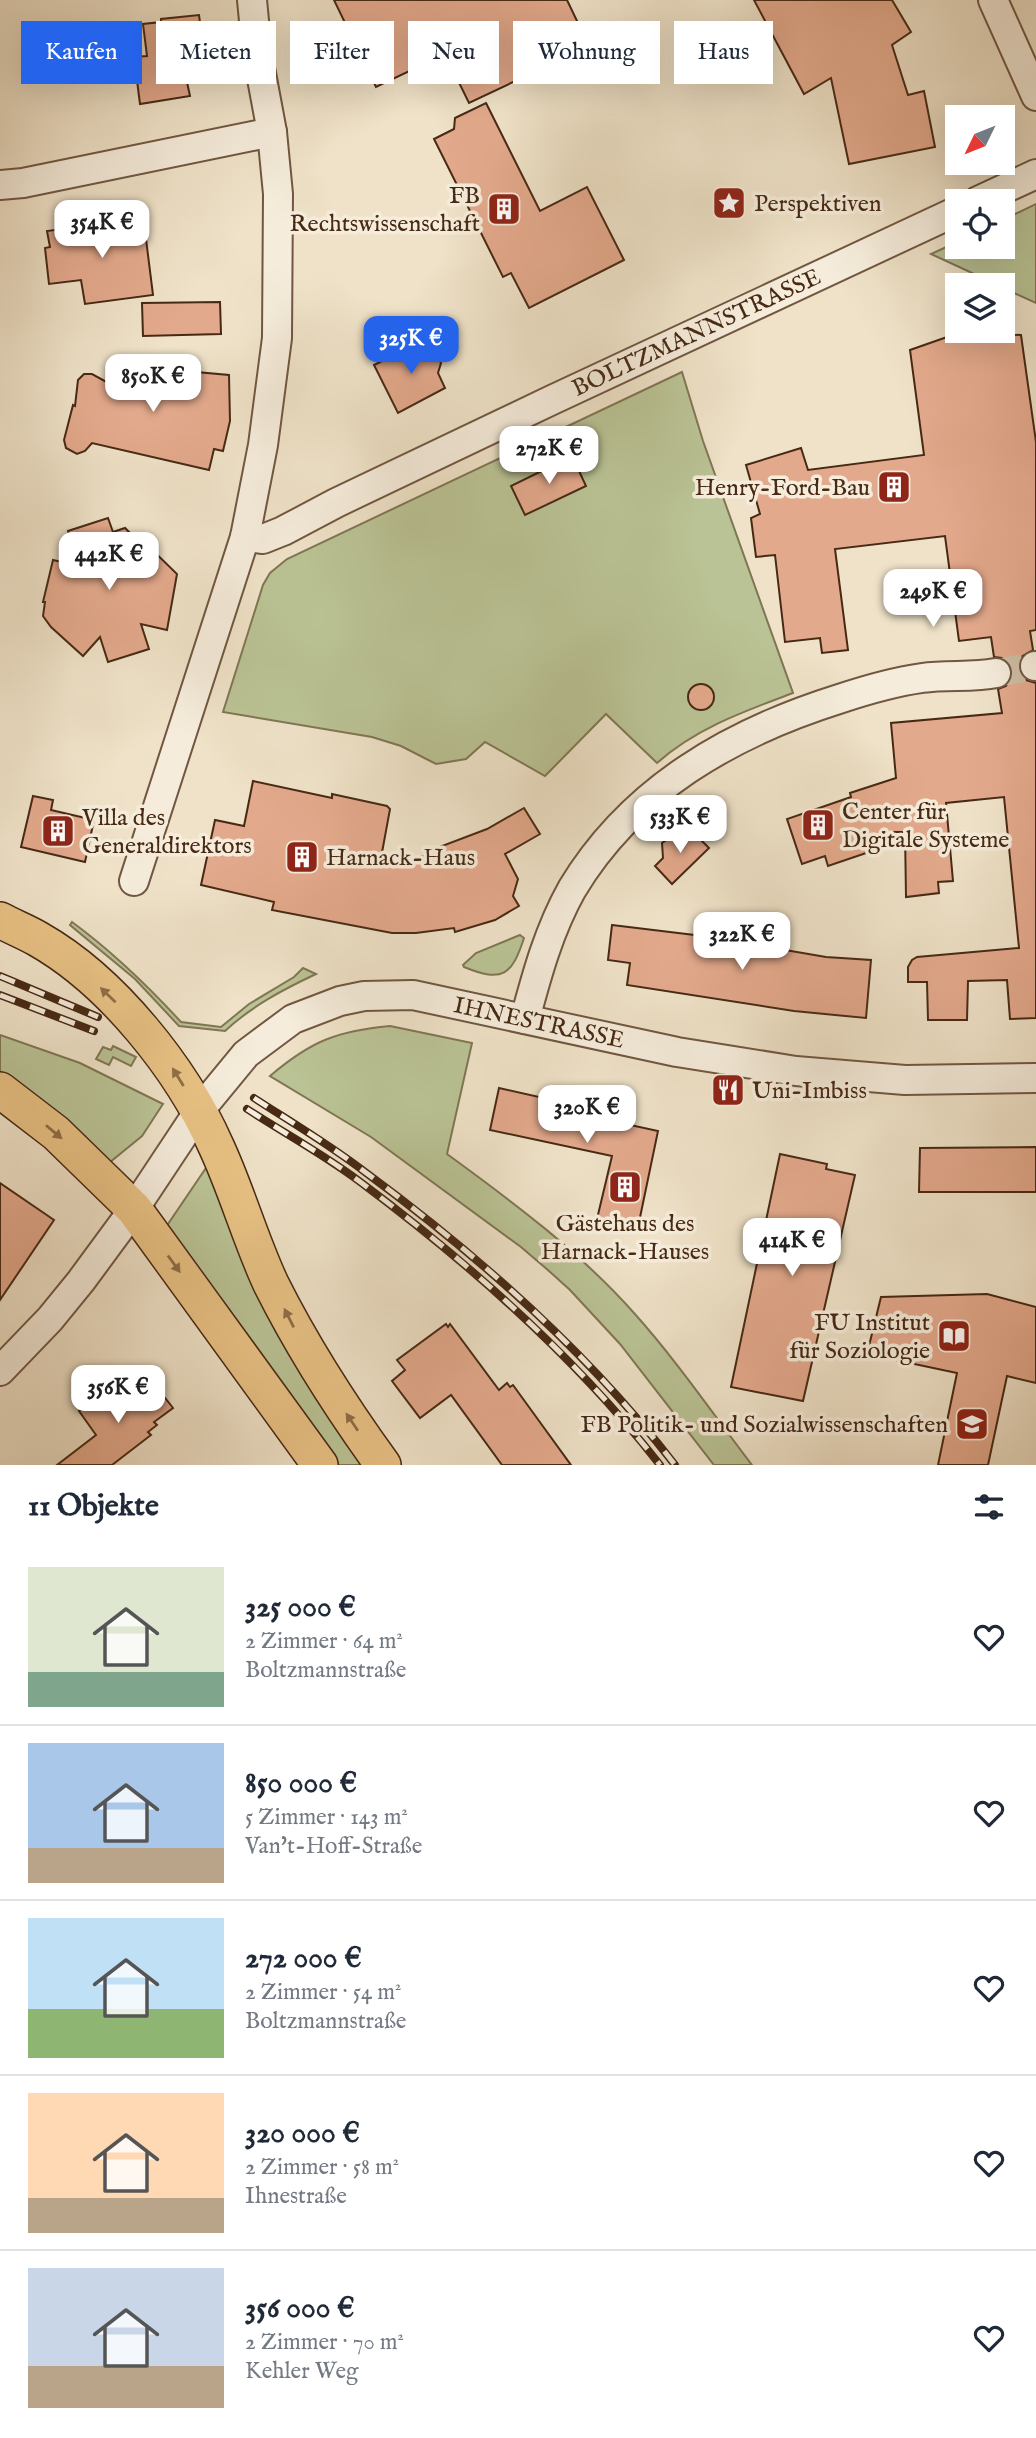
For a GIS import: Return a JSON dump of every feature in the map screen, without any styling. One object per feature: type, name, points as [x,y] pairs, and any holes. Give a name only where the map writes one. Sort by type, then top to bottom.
[{"type":"main road","points":[[0,920],[40,940],[105,992],[176,1072],[216,1146],[270,1281],[294,1329],[322,1378],[383,1465]]},
{"type":"main road","points":[[0,1090],[56,1133],[134,1209],[320,1465]]},
{"type":"street","points":[[134,881],[245,537],[263,444],[277,338],[278,194],[272,132],[257,52],[252,0]]},
{"type":"street","points":[[993,0],[1036,96]]},
{"type":"street","points":[[0,186],[272,132]]},
{"type":"street","points":[[1004,189],[1036,174]]},
{"type":"street","name":"BOLTZMANNSTRASSE","points":[[245,537],[263,539],[283,531],[540,406],[945,217]]},
{"type":"street","points":[[525,1019],[533,985],[553,928],[573,889],[606,842],[646,800],[696,761],[750,733],[804,710],[867,690],[923,677],[996,673]]},
{"type":"street","name":"IHNESTRASSE","points":[[0,1371],[50,1319],[134,1209],[199,1111],[246,1054],[293,1019],[340,1001],[365,996],[412,995],[677,1052],[796,1071],[905,1080],[1036,1078]]},
{"type":"green space","points":[[1036,204],[1036,303],[1015,293],[1015,273],[972,273],[931,254],[945,248],[945,259],[1015,259],[1015,214]]},
{"type":"green space","points":[[682,372],[703,441],[793,693],[705,730],[657,763],[606,714],[545,776],[485,742],[466,759],[436,764],[401,746],[372,737],[223,712],[263,585],[270,573],[287,559]]},
{"type":"green space","points":[[72,922],[129,969],[181,1022],[221,1027],[249,1004],[294,977],[303,968],[316,974],[268,999],[225,1031],[179,1026],[135,979],[70,925]]},
{"type":"green space","points":[[520,935],[524,938],[520,951],[510,968],[504,972],[497,975],[488,974],[464,967],[476,953]]},
{"type":"green space","points":[[390,1026],[472,1043],[447,1154],[545,1229],[613,1291],[665,1350],[752,1465],[714,1465],[620,1344],[570,1290],[521,1247],[371,1137],[270,1076],[299,1054],[326,1040],[355,1031]]},
{"type":"green space","points":[[0,1035],[80,1063],[163,1104],[142,1136],[109,1163],[40,1101],[0,1071]]},
{"type":"green space","points":[[113,1046],[136,1057],[131,1066],[113,1057],[109,1065],[96,1059],[103,1047],[111,1050]]},
{"type":"green space","points":[[208,1165],[363,1465],[339,1465],[166,1227]]},
{"type":"building","points":[[334,0],[567,0],[577,21],[513,21],[513,82],[469,103],[460,84],[499,84],[499,21],[408,21],[408,72],[394,78],[394,21],[344,21]]},
{"type":"building","points":[[754,0],[892,0],[911,32],[892,45],[908,95],[924,91],[935,147],[849,164],[831,78],[804,94],[773,36],[773,21],[765,21]]},
{"type":"building","points":[[199,15],[200,21],[161,21]]},
{"type":"building","points":[[156,23],[156,84],[187,84],[190,96],[140,104],[137,84],[142,84],[142,56],[147,56],[143,24]]},
{"type":"building","name":"FB Rechtswissenschaft","points":[[486,103],[540,211],[587,187],[624,260],[529,308],[511,273],[503,277],[434,139],[454,129],[455,118]]},
{"type":"building","points":[[143,215],[153,295],[85,304],[81,280],[49,284],[45,248],[50,247],[47,231],[122,221],[122,218]]},
{"type":"building","points":[[220,302],[221,334],[143,336],[142,303]]},
{"type":"building","points":[[1015,335],[1021,335],[1036,442],[1036,630],[1030,631],[1033,650],[1021,657],[1018,665],[1020,674],[1026,680],[1036,683],[1036,1018],[1010,1019],[1007,980],[968,981],[967,1020],[928,1020],[927,982],[908,982],[908,967],[917,957],[1019,948],[1004,797],[946,803],[953,881],[938,882],[939,893],[906,897],[905,832],[880,832],[878,849],[828,866],[825,856],[802,864],[787,819],[851,797],[850,793],[896,778],[891,723],[1002,713],[998,689],[1006,686],[1011,679],[1012,670],[1008,662],[994,657],[991,637],[959,641],[945,536],[835,549],[848,650],[822,653],[820,638],[785,642],[775,555],[756,557],[751,518],[760,514],[746,465],[801,448],[808,470],[924,455],[910,350],[945,338],[945,343],[1015,343]]},
{"type":"building","points":[[422,341],[425,347],[435,350],[441,363],[438,373],[445,388],[398,413],[374,365]]},
{"type":"building","points":[[118,365],[229,375],[230,421],[223,451],[214,449],[209,470],[92,443],[85,451],[77,454],[66,448],[64,440],[73,405],[75,406],[78,380],[84,374],[92,374],[112,385]]},
{"type":"building","points":[[572,456],[586,486],[525,515],[511,486]]},
{"type":"building","points":[[108,518],[113,532],[125,528],[134,537],[136,534],[177,574],[167,630],[141,624],[149,649],[108,662],[100,637],[83,656],[51,627],[43,616],[43,602],[53,560],[79,566],[68,531]]},
{"type":"building","points":[[701,684],[710,688],[714,697],[710,706],[701,710],[692,706],[688,697],[692,688]]},
{"type":"building","name":"Harnack-Haus","points":[[253,781],[332,798],[332,794],[387,806],[390,809],[381,858],[436,856],[434,849],[487,829],[524,808],[540,834],[505,854],[518,879],[513,896],[519,906],[495,920],[455,932],[454,928],[392,933],[272,910],[274,902],[201,885],[215,820],[244,826]]},
{"type":"building","name":"Villa des Generaldirektors","points":[[33,796],[53,800],[51,810],[94,820],[85,862],[21,847]]},
{"type":"building","points":[[691,830],[709,848],[672,884],[655,866],[663,858],[662,843],[671,837],[682,839]]},
{"type":"building","points":[[612,925],[703,936],[826,957],[871,960],[866,1018],[794,1011],[627,985],[630,963],[608,960]]},
{"type":"building","name":"Gästehaus des Harnack-Hauses","points":[[499,1088],[619,1115],[621,1123],[658,1131],[638,1227],[597,1219],[612,1156],[490,1130]]},
{"type":"building","points":[[1036,1147],[1036,1192],[919,1192],[920,1148]]},
{"type":"building","name":"FB Politik- und Sozialwissenschaften","points":[[780,1154],[827,1164],[826,1169],[855,1175],[803,1401],[731,1387]]},
{"type":"building","points":[[0,1183],[54,1220],[0,1300]]},
{"type":"building","name":"FU Institut für Soziologie","points":[[987,1294],[1036,1307],[1036,1383],[1007,1376],[988,1465],[938,1465],[957,1373],[867,1354],[881,1297]]},
{"type":"building","points":[[446,1324],[448,1327],[450,1324],[499,1390],[507,1383],[510,1387],[513,1385],[571,1465],[502,1465],[451,1395],[420,1418],[392,1381],[405,1370],[397,1360]]},
{"type":"building","points":[[127,1381],[143,1401],[158,1389],[173,1408],[154,1422],[157,1425],[148,1432],[151,1435],[112,1465],[57,1465],[96,1435],[79,1411],[115,1384],[118,1388]]},
{"type":"tunnel","points":[[996,673],[1035,666]]},
{"type":"railway","points":[[0,976],[98,1017]]},
{"type":"railway","points":[[0,995],[94,1031]]},
{"type":"railway","points":[[254,1098],[352,1162],[490,1272],[606,1383],[675,1465]]},
{"type":"railway","points":[[247,1109],[359,1181],[480,1278],[593,1386],[660,1465]]},
{"type":"place","name":"Perspektiven","points":[[729,203]]},
{"type":"place","name":"FB Rechtswissenschaft","points":[[504,209]]},
{"type":"place","name":"Henry-Ford-Bau","points":[[894,487]]},
{"type":"place","name":"Center für Digitale Systeme","points":[[818,825]]},
{"type":"place","name":"Villa des Generaldirektors","points":[[58,831]]},
{"type":"place","name":"Harnack-Haus","points":[[302,857]]},
{"type":"place","name":"Uni-Imbiss","points":[[728,1090]]},
{"type":"place","name":"Gästehaus des Harnack-Hauses","points":[[625,1187]]},
{"type":"place","name":"FU Institut für Soziologie","points":[[954,1336]]},
{"type":"place","name":"FB Politik- und Sozialwissenschaften","points":[[972,1424]]}]
